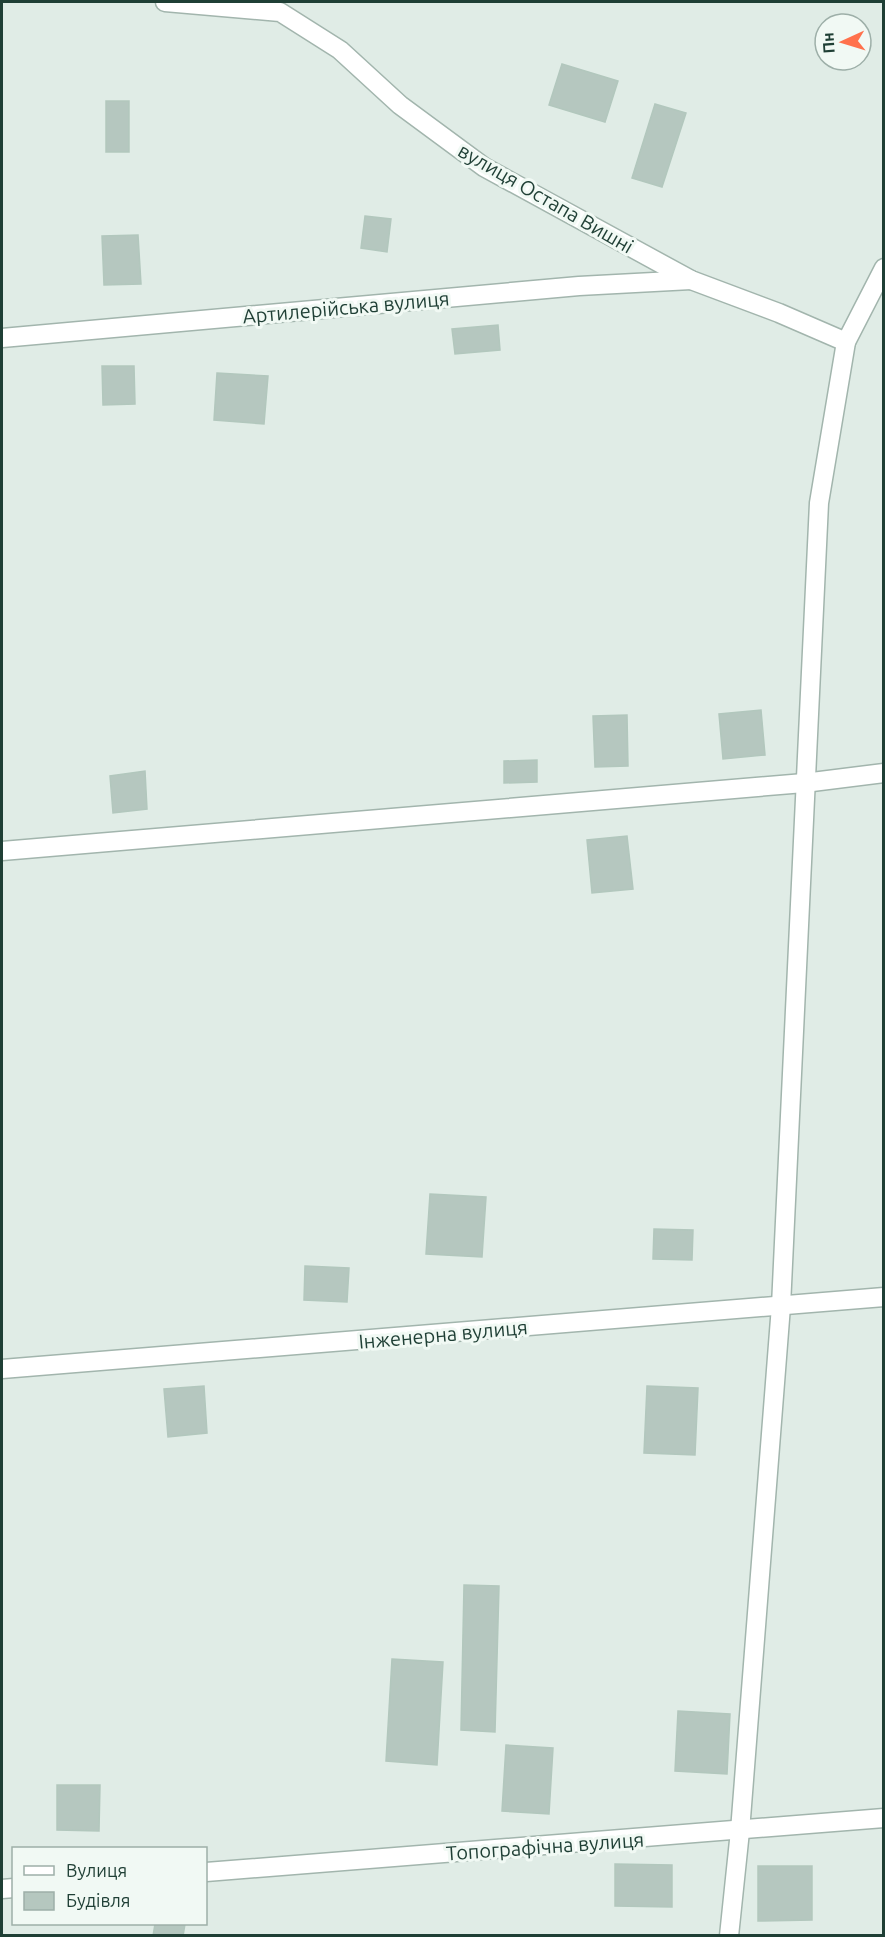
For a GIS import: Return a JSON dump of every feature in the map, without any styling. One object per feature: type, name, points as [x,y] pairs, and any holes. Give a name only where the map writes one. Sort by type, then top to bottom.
[{"type":"street","name":"вулиця Остапа Вишні","points":[[165,2],[280,12],[340,50],[399,105],[484,167],[691,280],[846,342]]},
{"type":"street","points":[[729,1935],[740,1831],[781,1306],[819,503],[846,342],[884,268]]},
{"type":"street","name":"Артилерійська вулиця","points":[[2,338],[579,286],[691,280]]},
{"type":"street","points":[[2,850],[804,783],[884,773]]},
{"type":"street","name":"Інженерна вулиця","points":[[2,1369],[884,1297]]},
{"type":"street","name":"Топографічна вулиця","points":[[207,1872],[884,1818]]},
{"type":"building","points":[[562,64],[618,81],[605,122],[549,105]]},
{"type":"building","points":[[106,101],[129,101],[129,152],[106,152]]},
{"type":"building","points":[[655,104],[686,113],[662,187],[632,178]]},
{"type":"building","points":[[365,216],[391,219],[387,252],[361,248]]},
{"type":"building","points":[[138,235],[141,284],[104,285],[102,236]]},
{"type":"building","points":[[498,325],[500,350],[455,354],[452,329]]},
{"type":"building","points":[[102,366],[134,366],[135,404],[103,405]]},
{"type":"building","points":[[217,373],[268,376],[264,424],[214,420]]},
{"type":"building","points":[[761,710],[765,755],[723,759],[719,714]]},
{"type":"building","points":[[627,715],[628,766],[595,767],[593,716]]},
{"type":"building","points":[[537,760],[537,782],[504,783],[504,761]]},
{"type":"building","points":[[145,771],[147,809],[113,813],[110,776]]},
{"type":"building","points":[[627,836],[633,889],[592,893],[587,840]]},
{"type":"building","points":[[430,1194],[486,1197],[482,1257],[426,1254]]},
{"type":"building","points":[[654,1229],[693,1230],[692,1260],[653,1259]]},
{"type":"building","points":[[305,1266],[349,1268],[347,1302],[304,1300]]},
{"type":"building","points":[[204,1386],[207,1433],[168,1437],[164,1389]]},
{"type":"building","points":[[647,1386],[698,1388],[695,1455],[644,1453]]},
{"type":"building","points":[[464,1585],[499,1586],[495,1732],[461,1730]]},
{"type":"building","points":[[392,1659],[443,1662],[437,1765],[386,1761]]},
{"type":"building","points":[[678,1711],[730,1714],[727,1774],[675,1771]]},
{"type":"building","points":[[506,1745],[553,1748],[549,1814],[502,1811]]},
{"type":"building","points":[[57,1785],[100,1785],[99,1831],[57,1830]]},
{"type":"building","points":[[615,1864],[672,1865],[672,1907],[615,1906]]},
{"type":"building","points":[[758,1866],[812,1866],[812,1920],[758,1921]]},
{"type":"building","points":[[155,1925],[185,1925],[183,1936],[153,1936]]}]
